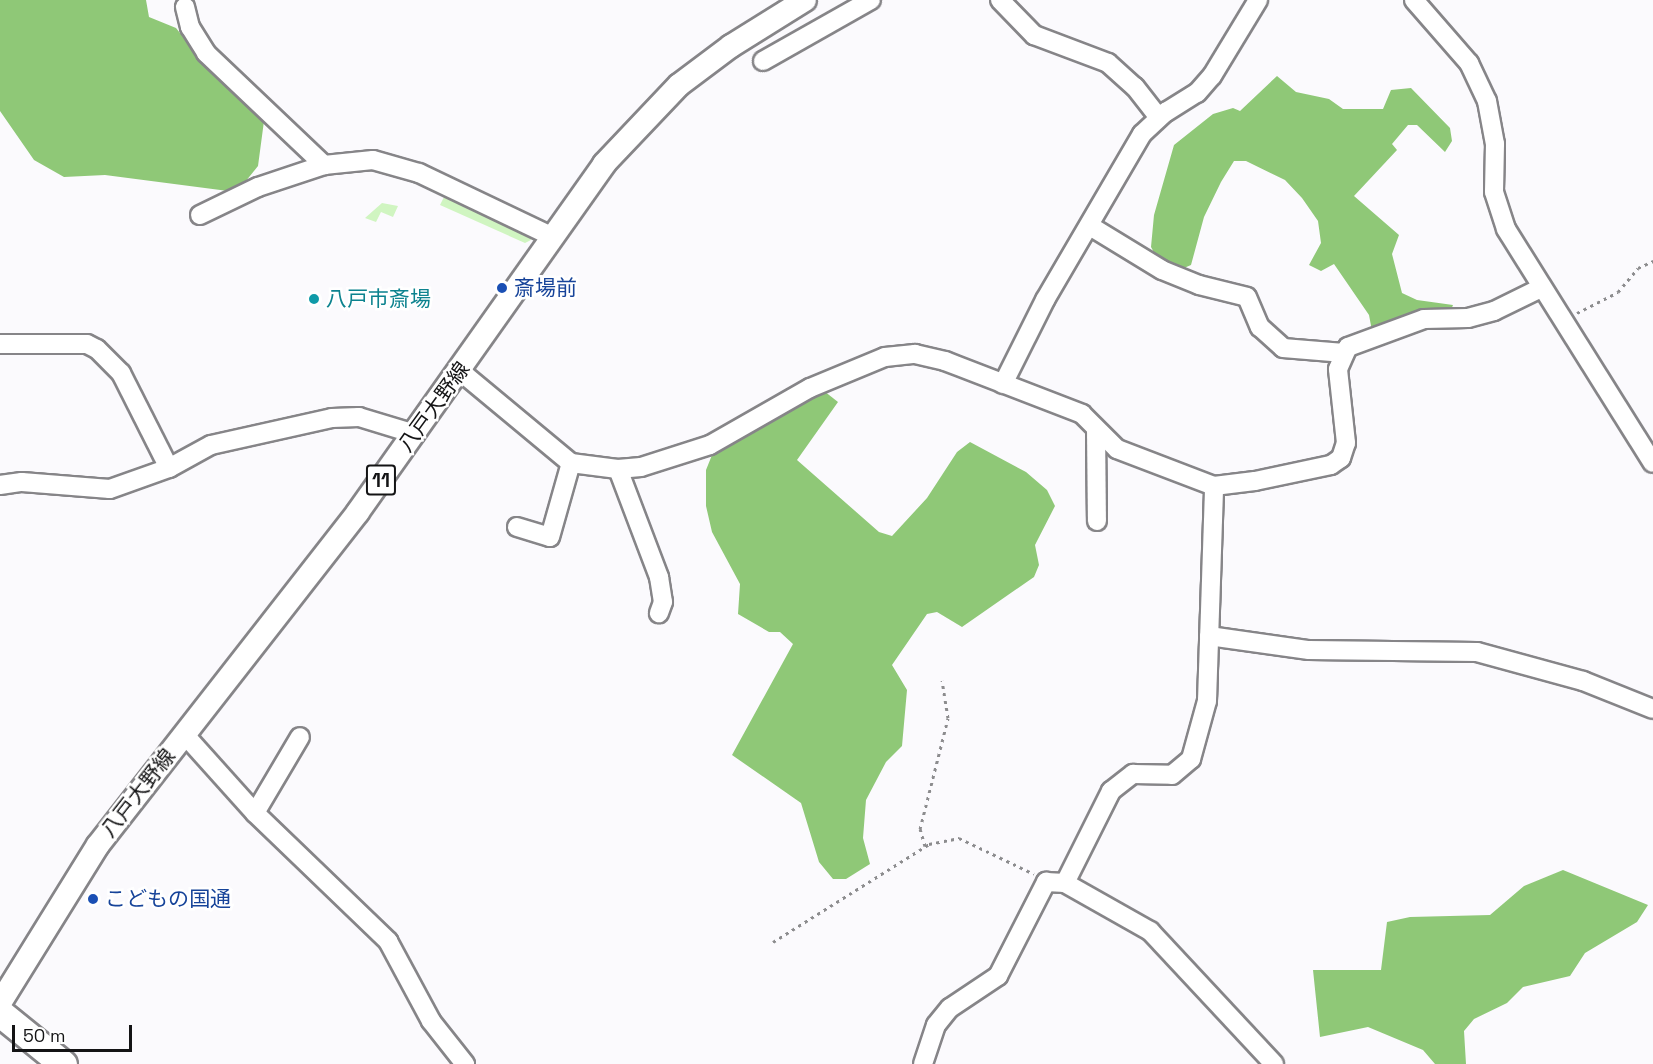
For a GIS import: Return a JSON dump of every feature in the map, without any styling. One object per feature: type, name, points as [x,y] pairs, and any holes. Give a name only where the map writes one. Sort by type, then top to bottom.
[{"type":"highway","points":[[0,1013],[63,1064]]},
{"type":"main road","name":"八戸大野線","points":[[0,1003],[92,854],[415,434],[604,164],[679,85],[731,46],[806,0]]},
{"type":"street","points":[[763,61],[871,0]]},
{"type":"street","points":[[1000,0],[1034,35],[1108,63],[1135,87],[1159,118]]},
{"type":"street","points":[[1003,384],[1142,134],[1159,118],[1197,93],[1212,76],[1258,0]]},
{"type":"street","points":[[1414,0],[1456,47],[1478,80],[1493,124],[1497,209],[1541,288],[1653,463]]},
{"type":"street","points":[[185,7],[190,27],[206,53],[324,165]]},
{"type":"street","points":[[200,214],[258,187],[324,165],[373,160],[396,165],[553,237]]},
{"type":"street","points":[[1090,226],[1161,270],[1199,285],[1246,297],[1260,327],[1282,348],[1344,353]]},
{"type":"street","points":[[459,371],[571,463],[618,469],[641,466],[710,445],[810,388],[885,357],[915,354],[945,361],[1082,414],[1117,449],[1148,464],[1214,486],[1255,482],[1331,465],[1341,458],[1346,443],[1338,369],[1344,353],[1360,341],[1424,319],[1468,318],[1494,311],[1541,288]]},
{"type":"street","points":[[0,344],[87,344],[97,349],[121,373],[169,468]]},
{"type":"street","points":[[0,485],[22,482],[110,489],[169,468],[211,445],[332,418],[368,418],[415,434]]},
{"type":"street","points":[[1096,430],[1097,521]]},
{"type":"street","points":[[517,527],[550,537],[571,463]]},
{"type":"street","points":[[618,469],[659,577],[663,602],[659,613]]},
{"type":"street","points":[[1065,883],[1111,792],[1123,778],[1146,772],[1172,775],[1191,759],[1207,701],[1214,486]]},
{"type":"street","points":[[1209,636],[1309,650],[1477,652],[1582,681],[1653,709]]},
{"type":"street","points":[[184,734],[255,813],[388,941],[430,1022],[465,1064]]},
{"type":"street","points":[[255,813],[300,737]]},
{"type":"street","points":[[923,1064],[936,1025],[950,1008],[998,976],[1046,882],[1065,883],[1150,931],[1274,1064]]},
{"type":"path","points":[[1562,321],[1618,292],[1638,268],[1653,261]]},
{"type":"path","points":[[925,846],[920,830],[948,718],[942,680]]},
{"type":"path","points":[[773,942],[925,846],[944,840],[967,840],[1046,882]]},
{"type":"green space","points":[[0,0],[146,0],[149,17],[176,28],[212,73],[245,99],[264,121],[258,166],[241,187],[228,191],[105,175],[64,177],[34,160],[0,111]]},
{"type":"green space","points":[[1277,76],[1296,92],[1329,99],[1343,109],[1383,109],[1391,90],[1411,88],[1450,128],[1452,141],[1445,152],[1417,125],[1408,125],[1392,144],[1397,150],[1354,196],[1399,235],[1392,254],[1402,293],[1417,300],[1453,305],[1451,310],[1372,331],[1369,315],[1334,264],[1321,271],[1309,265],[1321,243],[1318,221],[1302,198],[1285,180],[1246,161],[1234,161],[1221,182],[1204,217],[1191,265],[1184,268],[1157,258],[1151,247],[1154,215],[1174,145],[1213,114],[1233,108],[1240,111]]},
{"type":"green space","points":[[445,195],[529,234],[531,240],[525,243],[440,205]]},
{"type":"green space","points":[[382,203],[398,206],[393,217],[381,212],[376,222],[365,218]]},
{"type":"green space","points":[[824,391],[838,402],[797,460],[879,532],[892,536],[927,498],[957,452],[970,442],[1026,472],[1047,490],[1055,506],[1035,545],[1039,565],[1034,577],[962,627],[937,612],[927,614],[892,665],[907,690],[902,746],[886,762],[866,800],[863,838],[870,864],[846,879],[833,879],[819,862],[801,803],[732,755],[793,644],[780,632],[769,632],[738,614],[740,584],[712,532],[706,506],[706,470],[712,455]]},
{"type":"green space","points":[[1563,870],[1648,905],[1637,922],[1585,953],[1570,976],[1523,987],[1507,1003],[1474,1019],[1464,1031],[1466,1064],[1435,1064],[1423,1050],[1368,1027],[1320,1037],[1313,970],[1381,970],[1387,922],[1410,917],[1490,915],[1524,886]]},
{"type":"place","name":"斎場前","points":[[502,288]]},
{"type":"place","name":"八戸市斎場","points":[[314,299]]},
{"type":"place","name":"こどもの国通","points":[[93,899]]}]
